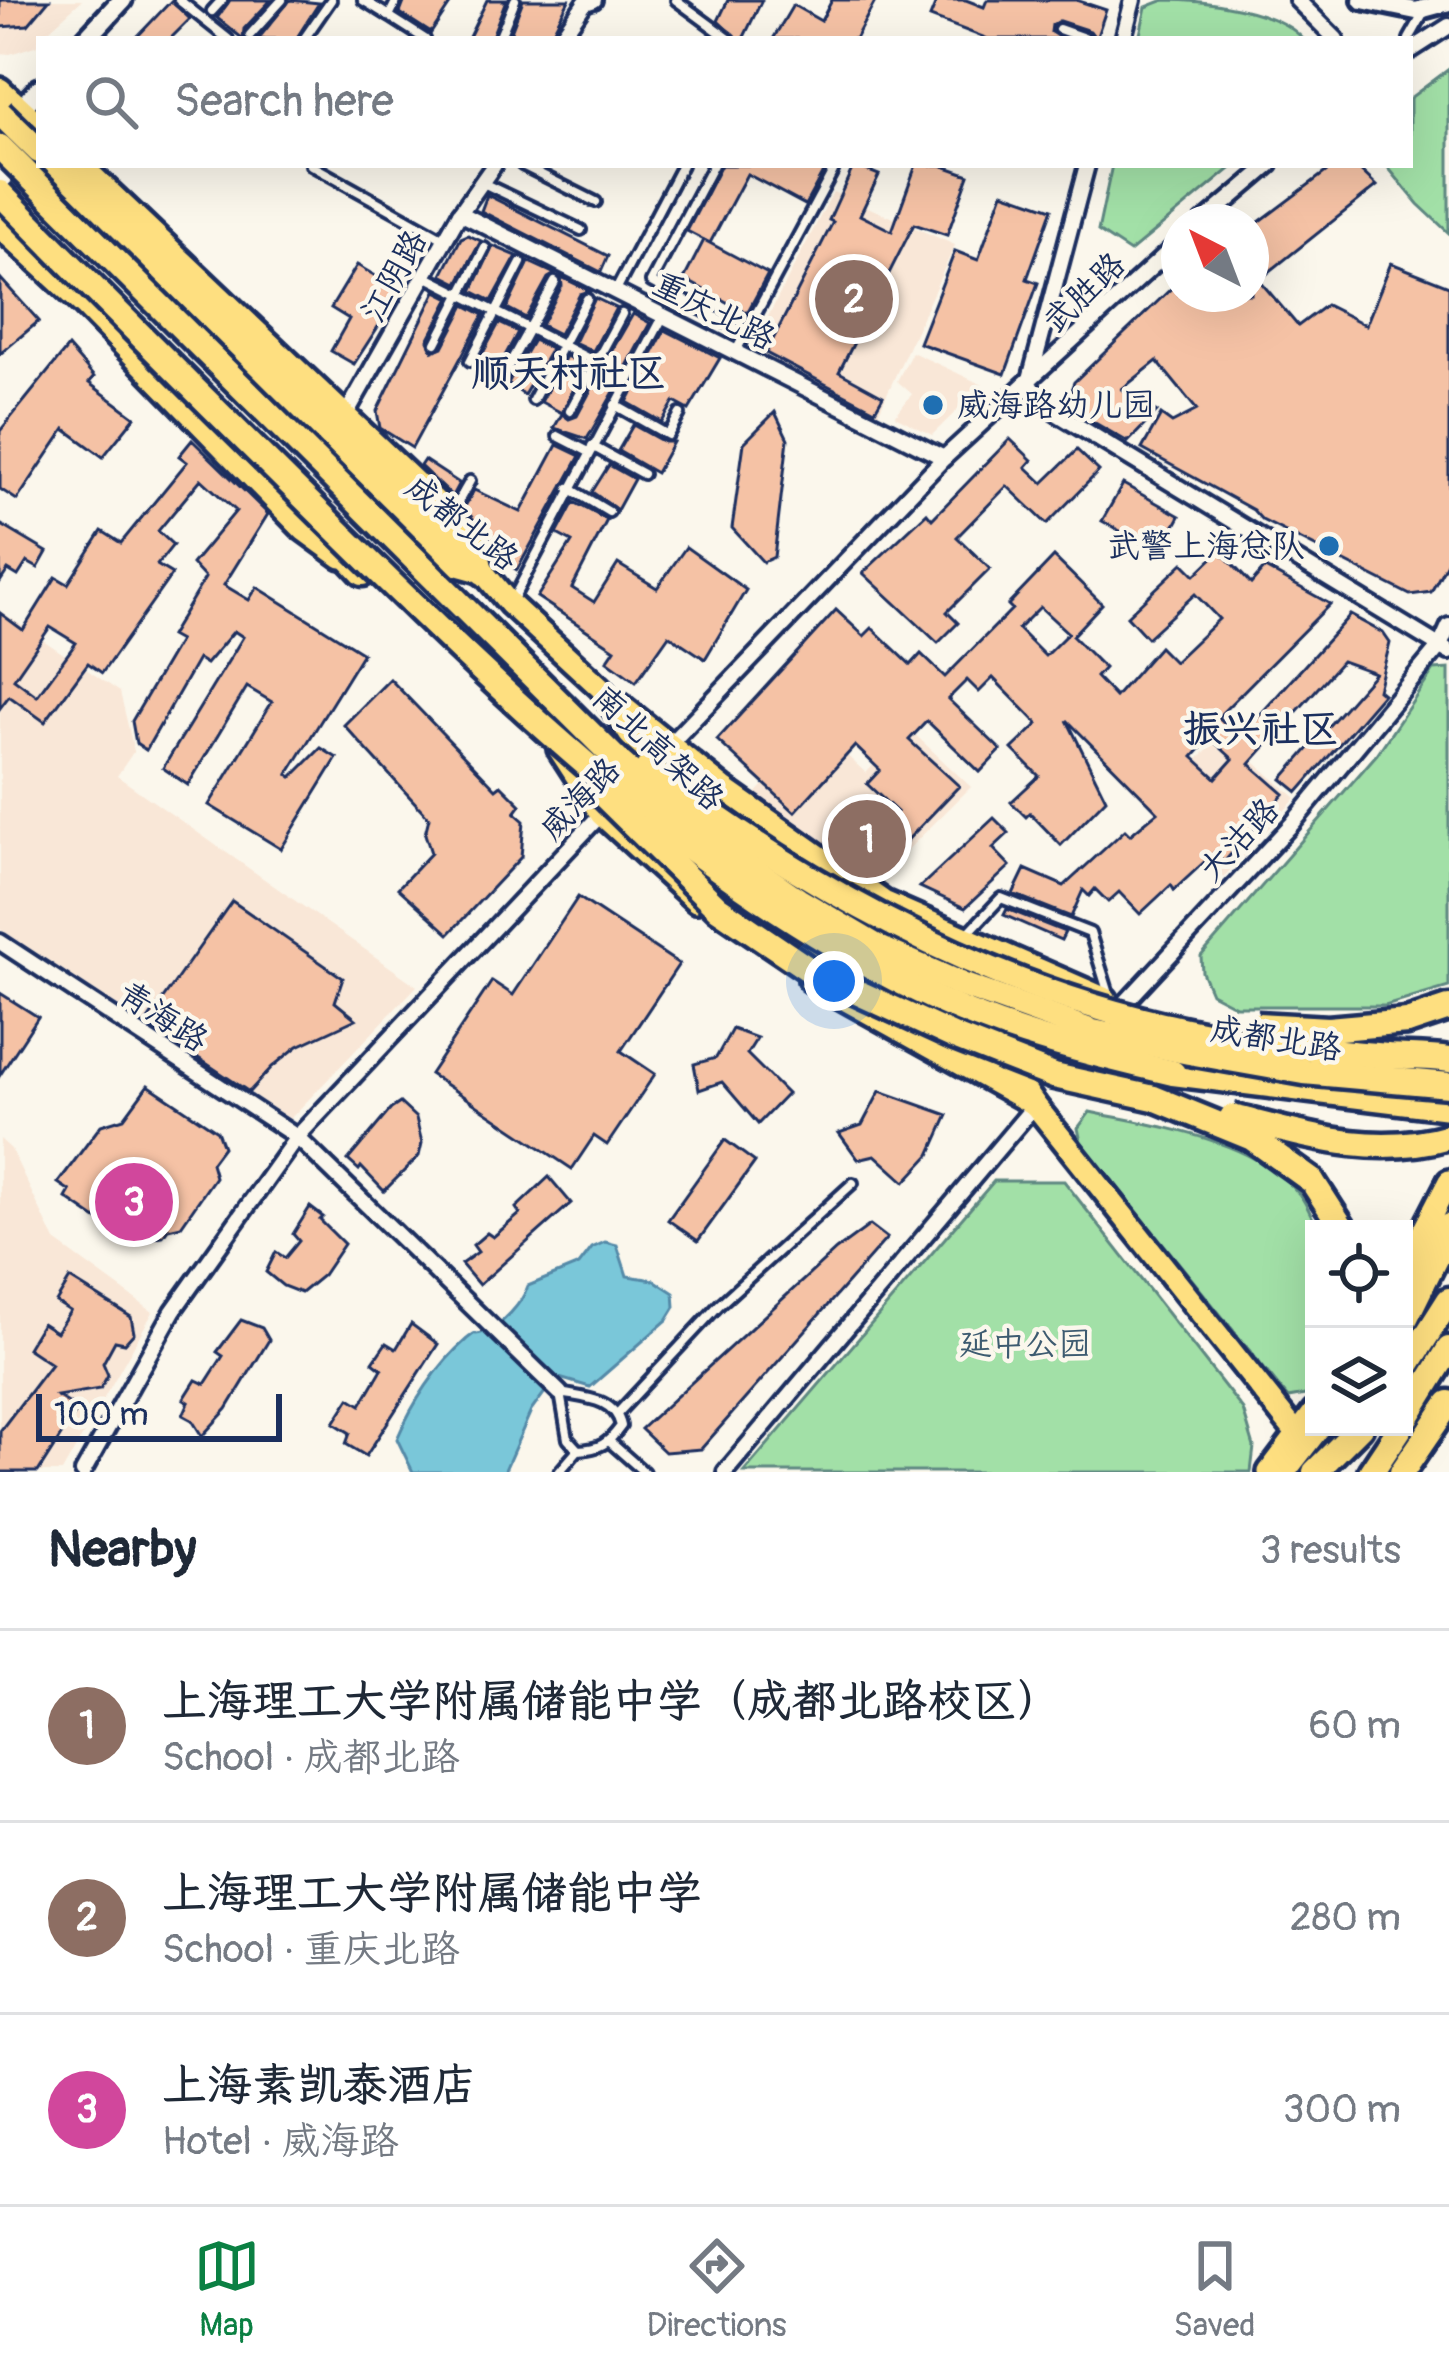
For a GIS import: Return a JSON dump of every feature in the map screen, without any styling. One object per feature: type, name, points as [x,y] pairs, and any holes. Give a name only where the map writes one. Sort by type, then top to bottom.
[{"type":"highway","points":[[23,116],[36,144]]},
{"type":"highway","name":"南北高架路","points":[[0,147],[619,762],[700,833],[798,900],[880,949],[962,985],[1093,1032],[1304,1072],[1449,1089]]},
{"type":"highway","points":[[51,168],[484,572]]},
{"type":"highway","name":"南北高架路","points":[[0,193],[144,340],[524,709],[656,822],[784,917],[919,992],[1004,1027],[1099,1056],[1173,1073],[1449,1107]]},
{"type":"highway","points":[[0,217],[300,506],[363,573]]},
{"type":"highway","points":[[564,706],[672,787],[839,894],[918,937],[1084,1005],[1189,1031],[1377,1056],[1449,1060]]},
{"type":"highway","points":[[524,709],[675,869],[739,925],[840,987],[1054,1076],[1366,1146],[1413,1145],[1449,1136]]},
{"type":"highway","points":[[1189,1031],[1238,1024],[1376,1027],[1449,1008]]},
{"type":"highway","points":[[1154,1098],[1252,1138],[1284,1159],[1312,1180],[1337,1220]]},
{"type":"highway","points":[[1413,1280],[1449,1230]]},
{"type":"highway","points":[[1413,1357],[1449,1300]]},
{"type":"highway","points":[[1413,1409],[1449,1353]]},
{"type":"highway","points":[[1402,1472],[1449,1402]]},
{"type":"highway","points":[[1306,1447],[1337,1436]]},
{"type":"highway","points":[[1335,1472],[1357,1436]]},
{"type":"highway","points":[[1372,1472],[1396,1436]]},
{"type":"main road","points":[[89,36],[122,0]]},
{"type":"main road","points":[[0,89],[23,116],[0,130]]},
{"type":"main road","name":"成都北路","points":[[0,130],[36,156]]},
{"type":"main road","name":"成都北路","points":[[50,168],[379,499],[454,564],[484,572],[510,604],[601,688],[649,766],[865,926],[1029,1003],[1159,1053],[1265,1075],[1449,1089]]},
{"type":"main road","points":[[84,168],[450,515],[475,542],[484,572]]},
{"type":"main road","points":[[0,205],[346,527],[363,573]]},
{"type":"main road","points":[[0,228],[59,280],[304,530],[363,573],[667,843],[733,896],[900,1004],[1055,1078],[1132,1105],[1449,1150]]},
{"type":"main road","points":[[25,229],[59,280]]},
{"type":"main road","points":[[601,688],[668,746],[899,910],[1116,1004],[1220,1035],[1336,1054],[1376,1086]]},
{"type":"main road","points":[[559,749],[601,814],[713,916],[848,1004],[1035,1106]]},
{"type":"main road","points":[[667,843],[713,916]]},
{"type":"main road","points":[[899,910],[920,954]]},
{"type":"main road","points":[[1061,980],[1094,1026]]},
{"type":"main road","points":[[848,1004],[900,1004]]},
{"type":"main road","points":[[998,1050],[1035,1106],[1306,1447],[1269,1472]]},
{"type":"main road","points":[[1413,1250],[1449,1180]]},
{"type":"main road","points":[[1413,1306],[1449,1230]]},
{"type":"main road","points":[[1416,1472],[1449,1420]]},
{"type":"street","points":[[562,36],[585,3],[594,0]]},
{"type":"street","points":[[1124,36],[1133,0]]},
{"type":"street","points":[[1297,0],[1333,36]]},
{"type":"street","points":[[1362,0],[1416,11],[1449,2]]},
{"type":"street","points":[[1413,49],[1449,26]]},
{"type":"street","name":"江阴路","points":[[345,416],[460,213],[492,168]]},
{"type":"street","points":[[1087,168],[1029,384],[1043,405],[1445,649]]},
{"type":"street","points":[[1224,204],[1266,168]]},
{"type":"street","name":"重庆北路","points":[[460,213],[944,458]]},
{"type":"street","name":"武胜路","points":[[1029,384],[1161,259]]},
{"type":"street","name":"威海路","points":[[83,1472],[173,1311],[297,1137],[944,458],[1029,384]]},
{"type":"street","name":"大沽路","points":[[1055,1078],[1094,1026],[1292,824],[1445,649],[1449,626]]},
{"type":"street","name":"青海路","points":[[0,942],[297,1137],[558,1392]]},
{"type":"street","points":[[725,1472],[1035,1106]]},
{"type":"lane","points":[[179,0],[224,36]]},
{"type":"lane","points":[[212,11],[223,0]]},
{"type":"lane","points":[[250,35],[282,0]]},
{"type":"lane","points":[[364,0],[420,36]]},
{"type":"lane","points":[[388,16],[397,0]]},
{"type":"lane","points":[[500,36],[515,0]]},
{"type":"lane","points":[[676,0],[725,36]]},
{"type":"lane","points":[[306,36],[329,1]]},
{"type":"lane","points":[[1410,36],[1430,4]]},
{"type":"lane","points":[[1059,29],[1079,36]]},
{"type":"lane","points":[[316,168],[446,239]]},
{"type":"lane","points":[[527,168],[596,202]]},
{"type":"lane","points":[[615,291],[680,168]]},
{"type":"lane","points":[[710,168],[651,282],[745,333]]},
{"type":"lane","points":[[735,352],[833,171]]},
{"type":"lane","points":[[482,182],[581,230]]},
{"type":"lane","points":[[436,343],[485,248]]},
{"type":"lane","points":[[470,362],[521,263]]},
{"type":"lane","points":[[425,276],[629,379]]},
{"type":"lane","points":[[499,383],[555,282]]},
{"type":"lane","points":[[533,400],[587,299]]},
{"type":"lane","points":[[569,411],[622,314]]},
{"type":"lane","points":[[510,604],[663,316]]},
{"type":"lane","points":[[615,405],[668,435],[680,414]]},
{"type":"lane","points":[[558,436],[643,474]]},
{"type":"lane","points":[[450,515],[470,481]]},
{"type":"lane","points":[[569,488],[609,512]]},
{"type":"lane","points":[[963,939],[1001,898],[1090,933],[1116,1004]]},
{"type":"lane","points":[[618,1413],[719,1305],[853,1183]]},
{"type":"lane","points":[[559,1472],[578,1450],[598,1449],[621,1426],[618,1413],[607,1403],[558,1392],[568,1439],[578,1450]]},
{"type":"lane","points":[[610,1442],[644,1472]]},
{"type":"shaded area","points":[[0,0],[82,0],[42,36],[36,36],[36,46],[0,53]]},
{"type":"shaded area","points":[[833,192],[955,245],[877,416],[749,353]]},
{"type":"shaded area","name":"威海路幼儿园","points":[[912,352],[983,385],[932,435],[895,416],[912,394],[897,381]]},
{"type":"shaded area","points":[[0,611],[120,692],[134,751],[117,776],[417,986],[290,1119],[0,929]]},
{"type":"shaded area","points":[[816,727],[866,773],[908,728],[971,787],[875,882],[754,796]]},
{"type":"shaded area","points":[[1232,742],[1296,798],[1223,878],[1152,809],[1213,743],[1223,752]]},
{"type":"shaded area","points":[[0,1139],[11,1149],[55,1241],[153,1312],[62,1472],[0,1472]]},
{"type":"green space","points":[[1164,0],[1218,4],[1276,20],[1299,36],[1140,36],[1146,7]]},
{"type":"green space","points":[[1449,69],[1449,233],[1388,168],[1413,168],[1413,96]]},
{"type":"green space","points":[[1111,168],[1231,168],[1188,204],[1161,204],[1161,226],[1130,252],[1098,231]]},
{"type":"green space","points":[[1449,669],[1449,987],[1385,1006],[1236,1006],[1211,993],[1201,956],[1377,754],[1434,670]]},
{"type":"green space","points":[[1090,1112],[1203,1138],[1258,1160],[1300,1195],[1313,1220],[1305,1220],[1305,1395],[1288,1398],[1081,1142],[1078,1128]]},
{"type":"green space","name":"延中公园","points":[[994,1181],[1064,1181],[1243,1410],[1254,1447],[1251,1472],[744,1472]]},
{"type":"water","points":[[605,1242],[617,1245],[627,1276],[654,1280],[674,1293],[675,1307],[667,1320],[590,1387],[556,1377],[531,1411],[504,1472],[413,1472],[397,1439],[418,1399],[456,1349],[473,1334],[504,1319],[528,1286],[579,1265],[592,1248]]},
{"type":"building","points":[[0,0],[49,0],[28,25],[0,27]]},
{"type":"building","points":[[230,0],[271,0],[244,29],[243,36],[217,18]]},
{"type":"building","points":[[290,0],[319,3],[298,36],[260,36]]},
{"type":"building","points":[[405,0],[453,0],[431,33],[400,13]]},
{"type":"building","points":[[487,0],[506,0],[492,36],[469,36]]},
{"type":"building","points":[[523,0],[569,0],[551,36],[509,36]]},
{"type":"building","points":[[728,0],[762,0],[744,36],[734,36],[718,21]]},
{"type":"building","points":[[832,0],[876,0],[857,36],[775,36],[793,5],[821,21]]},
{"type":"building","points":[[937,0],[966,0],[984,7],[987,0],[1076,0],[1106,10],[1097,36],[1059,21],[1051,32],[1057,36],[980,36],[930,17]]},
{"type":"building","points":[[171,1],[190,19],[173,36],[138,36]]},
{"type":"building","points":[[719,168],[825,168],[805,205],[747,174],[710,243],[687,231]]},
{"type":"building","points":[[853,168],[879,175],[860,215],[892,231],[915,168],[949,168],[969,175],[947,235],[914,224],[839,372],[883,396],[875,410],[766,353],[833,222],[829,220]]},
{"type":"building","points":[[1331,168],[1358,168],[1377,186],[1269,272],[1269,214]]},
{"type":"building","points":[[1003,192],[1052,209],[1027,279],[1038,283],[1005,374],[919,343],[955,251],[978,260]]},
{"type":"building","points":[[487,195],[608,256],[601,272],[481,211]]},
{"type":"building","points":[[468,235],[481,241],[458,283],[442,275],[461,238]]},
{"type":"building","points":[[704,240],[768,274],[747,313],[684,279]]},
{"type":"building","points":[[493,246],[517,256],[492,301],[472,291]]},
{"type":"building","points":[[529,262],[555,274],[548,278],[526,318],[507,308]]},
{"type":"building","points":[[1391,263],[1449,286],[1449,559],[1431,592],[1410,595],[1262,520],[1253,510],[1142,449],[1161,415],[1172,423],[1197,410],[1157,361],[1122,389],[1157,412],[1128,442],[1072,405],[1069,395],[1074,382],[1161,298],[1161,312],[1269,312],[1269,292],[1298,326],[1326,305],[1366,325]]},
{"type":"building","points":[[357,265],[401,291],[354,364],[331,351],[349,319],[331,308]]},
{"type":"building","points":[[561,277],[590,291],[580,294],[559,334],[541,325],[562,286]]},
{"type":"building","points":[[0,278],[39,321],[0,354]]},
{"type":"building","points":[[436,291],[450,298],[428,340],[433,351],[443,347],[465,305],[484,315],[412,448],[380,428],[377,411]]},
{"type":"building","points":[[595,298],[616,308],[593,351],[574,342]]},
{"type":"building","points":[[633,314],[650,323],[626,368],[607,359]]},
{"type":"building","points":[[499,323],[518,332],[494,376],[476,366]]},
{"type":"building","points":[[665,330],[720,358],[689,410],[674,402],[662,422],[627,402]]},
{"type":"building","points":[[533,340],[551,349],[524,395],[508,383]]},
{"type":"building","points":[[68,347],[94,377],[89,383],[135,417],[103,457],[65,429],[17,500],[0,489],[0,431]]},
{"type":"building","points":[[566,356],[585,366],[562,413],[541,402]]},
{"type":"building","points":[[600,373],[619,383],[587,439],[554,428],[562,414],[569,419],[577,416]]},
{"type":"building","points":[[775,412],[788,439],[774,557],[763,562],[732,528],[744,443]]},
{"type":"building","points":[[633,425],[673,442],[656,473],[618,451]]},
{"type":"building","points":[[1010,439],[1032,460],[1026,467],[1043,483],[1077,450],[1099,471],[1047,524],[1007,486],[957,537],[990,569],[947,612],[958,623],[938,643],[863,573],[927,513],[932,519]]},
{"type":"building","points":[[192,440],[268,514],[224,585],[249,600],[257,587],[363,653],[288,774],[292,777],[321,748],[337,758],[281,849],[209,805],[272,702],[247,687],[188,785],[163,768],[243,637],[234,631],[206,664],[198,659],[146,750],[136,743],[132,721],[179,641],[170,636],[205,578],[192,564],[236,511],[201,479],[158,531],[173,545],[157,565],[172,574],[102,673],[88,663],[45,722],[9,696],[0,708],[0,613],[23,630],[56,577],[68,584],[102,531],[121,543],[187,462],[179,456]],"holes":[[[50,627],[76,643],[37,696],[14,679]]]},
{"type":"building","points":[[557,445],[580,456],[517,570],[495,557],[498,548],[464,508],[474,490],[521,512]]},
{"type":"building","points":[[424,460],[459,483],[452,496],[420,466]]},
{"type":"building","points":[[609,465],[634,479],[617,510],[592,492]]},
{"type":"building","points":[[1123,484],[1180,516],[1160,553],[1102,521]]},
{"type":"building","points":[[574,502],[607,520],[572,588],[594,602],[618,564],[657,588],[686,547],[746,590],[705,659],[669,635],[636,682],[607,661],[615,649],[537,597],[572,542],[557,534]]},
{"type":"building","points":[[0,524],[47,552],[38,568],[27,562],[18,576],[8,570],[0,582]]},
{"type":"building","points":[[1220,551],[1251,584],[1265,568],[1330,604],[1218,717],[1240,737],[1350,615],[1383,633],[1390,643],[1378,690],[1383,694],[1298,792],[1282,779],[1375,673],[1342,661],[1250,764],[1284,794],[1224,862],[1214,853],[1140,914],[1119,892],[1108,902],[1095,889],[1089,896],[1083,890],[1071,917],[1013,894],[1025,869],[1064,886],[1125,830],[1130,835],[1158,812],[1067,720],[1106,799],[1061,845],[1030,813],[1026,817],[1011,802],[1039,776],[1012,749],[1038,724],[993,678],[979,692],[967,680],[948,699],[1001,750],[980,772],[927,721],[909,740],[959,786],[873,876],[852,858],[897,812],[867,784],[880,770],[855,746],[795,812],[717,740],[836,610],[864,636],[872,628],[911,665],[921,654],[945,677],[1012,609],[1008,605],[1054,557],[1102,604],[1072,636],[1104,668],[1096,677],[1115,697],[1159,647],[1174,662],[1219,619],[1195,594],[1147,638],[1127,616],[1183,563],[1195,575]],"holes":[[[1040,607],[1068,633],[1045,656],[1018,629]],[[1210,738],[1233,759],[1216,778],[1193,757]]]},
{"type":"building","points":[[390,679],[496,789],[501,785],[521,805],[515,813],[524,821],[521,857],[449,934],[398,888],[431,853],[425,834],[429,818],[344,725]]},
{"type":"building","points":[[994,818],[1009,833],[993,848],[1010,866],[965,908],[920,887]]},
{"type":"building","points":[[578,897],[679,964],[621,1051],[655,1074],[607,1145],[594,1136],[572,1169],[430,1074],[492,981],[513,995]]},
{"type":"building","points":[[232,901],[343,978],[335,1002],[356,1019],[298,1046],[249,1092],[146,1023]]},
{"type":"building","points":[[1007,909],[1065,932],[1061,940],[1004,915]]},
{"type":"building","points":[[0,993],[38,1017],[0,1075]]},
{"type":"building","points":[[732,1029],[757,1038],[747,1054],[787,1094],[758,1124],[722,1082],[699,1090],[694,1064],[716,1058]]},
{"type":"building","points":[[148,1085],[217,1131],[223,1147],[211,1163],[215,1177],[181,1226],[168,1229],[163,1236],[130,1242],[66,1198],[70,1191],[58,1183],[101,1125],[124,1118]]},
{"type":"building","points":[[880,1091],[948,1115],[930,1155],[905,1182],[875,1155],[858,1159],[839,1133],[862,1125]]},
{"type":"building","points":[[400,1103],[416,1118],[422,1143],[419,1156],[384,1191],[348,1160]]},
{"type":"building","points":[[725,1140],[755,1162],[698,1241],[668,1220]]},
{"type":"building","points":[[549,1177],[571,1203],[479,1285],[461,1264],[478,1252],[473,1245],[487,1233],[493,1237],[520,1214],[516,1208]]},
{"type":"building","points":[[310,1207],[344,1244],[323,1275],[301,1293],[266,1272],[276,1252],[285,1258],[299,1241],[293,1234]]},
{"type":"building","points":[[870,1225],[887,1238],[701,1449],[665,1452],[641,1429],[836,1250]]},
{"type":"building","points":[[70,1279],[131,1317],[134,1333],[125,1343],[115,1341],[103,1363],[108,1375],[100,1389],[57,1396],[78,1409],[38,1472],[0,1472],[0,1431],[51,1364],[27,1348],[42,1323],[56,1332],[70,1311],[56,1302]]},
{"type":"building","points":[[241,1320],[262,1328],[269,1340],[227,1409],[202,1436],[183,1415],[189,1402],[184,1399],[196,1380],[205,1384],[223,1356],[217,1352]]},
{"type":"building","points":[[411,1324],[438,1344],[366,1456],[346,1444],[350,1433],[334,1423],[350,1398],[361,1405],[382,1369],[373,1362],[386,1343],[396,1349]]},
{"type":"place","name":"上海理工大学附属储能中学","points":[[854,299]]},
{"type":"place","name":"威海路幼儿园","points":[[933,405]]},
{"type":"place","name":"武警上海总队","points":[[1329,546]]},
{"type":"place","name":"上海理工大学附属储能中学（成都北路校区）","points":[[867,839]]},
{"type":"place","name":"上海素凯泰酒店","points":[[134,1202]]},
{"type":"district","name":"顺天村社区","points":[[569,373]]},
{"type":"district","name":"振兴社区","points":[[1261,729]]}]
